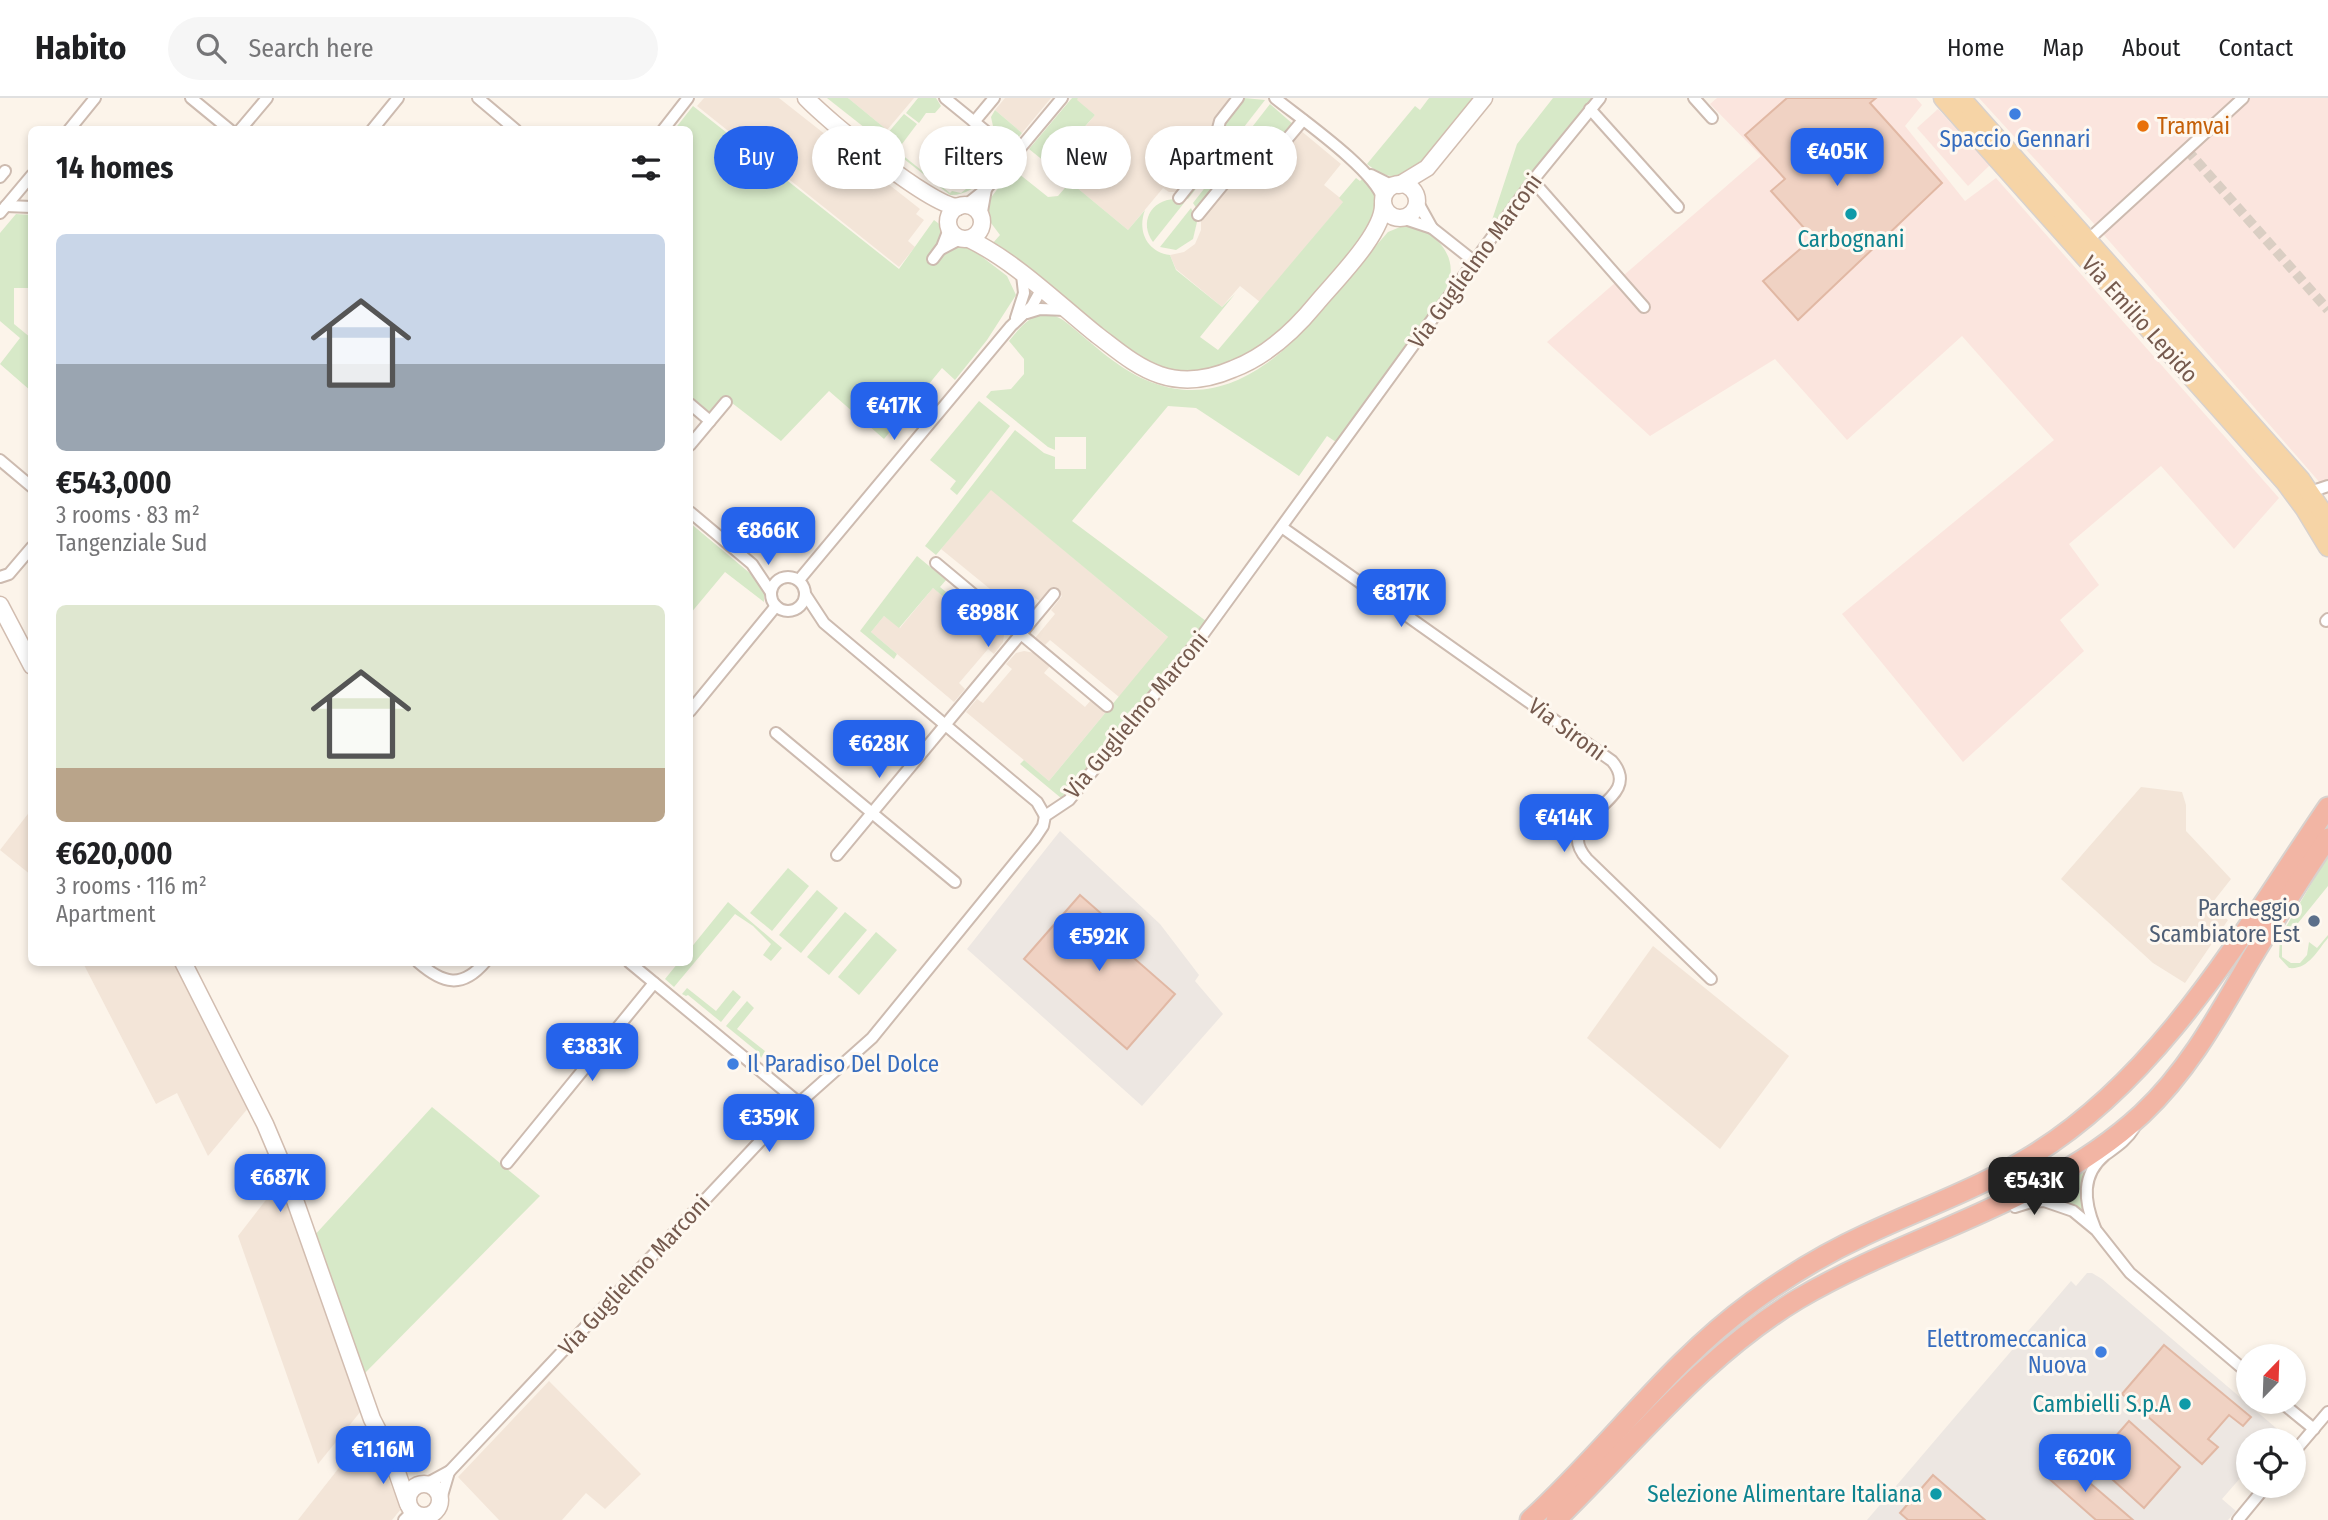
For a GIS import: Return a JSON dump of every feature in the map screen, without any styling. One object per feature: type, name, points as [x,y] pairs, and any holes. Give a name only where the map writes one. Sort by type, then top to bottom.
[{"type":"highway","points":[[1530,1520],[1585,1466],[1682,1362],[1754,1301],[1804,1267],[1844,1245],[2005,1172],[2056,1140],[2111,1096],[2144,1063],[2182,1018],[2328,807]]},
{"type":"highway","points":[[1556,1520],[1686,1386],[1768,1319],[1839,1277],[2012,1198],[2076,1164],[2141,1115],[2174,1081],[2202,1043],[2274,920],[2328,838]]},
{"type":"main road","name":"Via Emilio Lepido","points":[[1943,98],[2285,482],[2328,547]]},
{"type":"main road","name":"Via Emilio Lepido","points":[[1961,98],[2310,492],[2328,520]]},
{"type":"street","points":[[191,98],[225,126]]},
{"type":"street","points":[[243,126],[267,98]]},
{"type":"street","points":[[375,126],[398,98]]},
{"type":"street","points":[[478,98],[511,126]]},
{"type":"street","points":[[666,126],[688,98]]},
{"type":"street","points":[[806,98],[1128,359],[1150,371],[1181,379],[1216,376],[1253,360],[1292,331],[1372,235],[1382,215],[1383,202],[1389,189],[1428,167]]},
{"type":"street","points":[[945,98],[979,126]]},
{"type":"street","points":[[974,122],[994,98]]},
{"type":"street","points":[[1027,140],[1062,98]]},
{"type":"street","points":[[1179,198],[1210,159],[1220,121],[1238,98]]},
{"type":"street","points":[[1372,235],[1414,211],[1428,167],[1484,98]]},
{"type":"street","name":"Via Guglielmo Marconi","points":[[424,1484],[450,1471],[798,1102],[872,1038],[1035,838],[1043,826],[1045,816],[1069,800],[1199,640],[1533,181],[1600,98]]},
{"type":"street","points":[[1694,98],[1712,118]]},
{"type":"street","points":[[2088,240],[2244,98]]},
{"type":"street","points":[[72,126],[90,100]]},
{"type":"street","points":[[1282,100],[1366,172],[1387,183],[1411,188],[1432,228]]},
{"type":"street","points":[[1590,109],[1678,207]]},
{"type":"street","points":[[1198,215],[1230,176],[1272,157],[1303,120]]},
{"type":"street","points":[[1366,172],[1379,189],[1390,215],[1432,228],[1475,262]]},
{"type":"street","points":[[3,209],[28,180]]},
{"type":"street","points":[[1533,181],[1644,307]]},
{"type":"street","points":[[23,186],[28,194]]},
{"type":"street","points":[[958,223],[977,234],[986,189]]},
{"type":"street","points":[[933,259],[986,189]]},
{"type":"street","points":[[3,209],[28,206]]},
{"type":"street","points":[[958,223],[976,209],[984,240],[996,254]]},
{"type":"street","points":[[1013,323],[1024,293],[1022,275]]},
{"type":"street","points":[[799,580],[1013,323],[1026,302],[1041,290]]},
{"type":"street","points":[[1013,323],[1028,312],[1040,309],[1066,310]]},
{"type":"street","points":[[693,441],[726,402]]},
{"type":"street","points":[[693,407],[710,421]]},
{"type":"street","points":[[0,460],[28,484]]},
{"type":"street","points":[[2310,492],[2328,486]]},
{"type":"street","points":[[693,515],[752,564],[770,591],[776,606],[809,615],[824,623],[1037,802],[1045,816]]},
{"type":"street","name":"Via Sironi","points":[[1283,528],[1612,761],[1619,772],[1619,785],[1579,830],[1576,837],[1578,847],[1587,859],[1711,979]]},
{"type":"street","points":[[0,577],[9,574],[28,552]]},
{"type":"street","points":[[752,564],[799,580]]},
{"type":"street","points":[[936,564],[1107,706]]},
{"type":"street","points":[[770,591],[776,580],[784,577]]},
{"type":"street","points":[[799,580],[824,623]]},
{"type":"street","points":[[790,611],[801,605],[805,594]]},
{"type":"street","points":[[837,855],[1054,594]]},
{"type":"street","points":[[0,604],[28,659]]},
{"type":"street","points":[[693,707],[776,606]]},
{"type":"street","points":[[776,733],[955,882]]},
{"type":"street","points":[[185,966],[265,1124],[284,1169],[372,1419],[391,1456],[411,1514]]},
{"type":"street","points":[[422,966],[432,975],[446,981],[458,980],[476,973],[482,966]]},
{"type":"street","points":[[634,966],[798,1102]]},
{"type":"street","points":[[507,1163],[654,983]]},
{"type":"street","points":[[2096,1230],[2086,1205],[2088,1179],[2099,1161],[2130,1135],[2141,1115]]},
{"type":"street","points":[[1976,1214],[1997,1213],[2031,1202],[2049,1202],[2069,1209],[2096,1230],[2130,1273],[2236,1363]]},
{"type":"street","points":[[2306,1438],[2328,1412]]},
{"type":"street","points":[[2296,1414],[2314,1429]]},
{"type":"street","points":[[391,1456],[424,1484],[436,1489],[438,1510],[426,1517],[411,1514]]},
{"type":"street","name":"Via Guglielmo Marconi","points":[[438,1510],[450,1471]]},
{"type":"street","points":[[411,1514],[410,1491],[424,1484]]},
{"type":"street","points":[[2238,1520],[2256,1498]]},
{"type":"shaded area","points":[[704,98],[779,98],[815,126],[812,126],[812,189],[895,189],[920,209],[916,214],[924,220],[908,241],[915,247],[899,267],[798,186],[798,126],[722,126],[697,106]]},
{"type":"shaded area","points":[[848,98],[914,98],[890,126],[882,126]]},
{"type":"shaded area","points":[[1005,98],[1051,98],[1027,127],[1014,126],[995,110]]},
{"type":"shaded area","points":[[1232,98],[1215,119],[1213,126],[1145,126],[1145,189],[1162,189],[1128,230],[1078,189],[1131,189],[1131,126],[1086,126],[1095,115],[1076,100]]},
{"type":"shaded area","points":[[1717,98],[1916,98],[1922,105],[1905,126],[1965,201],[1996,178],[2279,498],[2234,549],[2161,466],[2069,544],[2099,585],[2060,620],[2084,651],[1963,762],[1842,614],[2054,440],[1962,336],[1847,440],[1775,359],[1650,436],[1547,342],[1761,156],[1710,104]]},
{"type":"shaded area","points":[[1979,98],[2328,98],[2328,492],[2097,227]]},
{"type":"shaded area","points":[[1938,109],[1990,165],[1968,186],[1917,128]]},
{"type":"shaded area","points":[[1300,130],[1341,164],[1324,185],[1344,201],[1260,302],[1240,286],[1222,307],[1176,269],[1170,255],[1184,252],[1195,244],[1201,230],[1201,218],[1225,189],[1297,189],[1297,132]]},
{"type":"shaded area","points":[[1164,189],[1180,189],[1177,192]]},
{"type":"shaded area","points":[[991,489],[1169,638],[1119,697],[1050,640],[1045,645],[1035,638],[1055,614],[1051,610],[1062,596],[1053,588],[1041,602],[1034,597],[1015,621],[1006,613],[1011,606],[941,549]]},
{"type":"shaded area","points":[[933,588],[968,616],[977,606],[1000,625],[1004,635],[1003,642],[994,654],[988,649],[959,683],[965,689],[954,702],[871,632],[884,616],[900,628]]},
{"type":"shaded area","points":[[1016,653],[1035,653],[1050,666],[1044,673],[1085,707],[1091,700],[1106,712],[1049,781],[966,712],[977,699],[983,703],[1012,669],[1006,664]]},
{"type":"shaded area","points":[[2141,787],[2182,792],[2186,805],[2186,831],[2231,879],[2209,907],[2228,920],[2185,983],[2153,963],[2061,879]]},
{"type":"shaded area","points":[[28,814],[28,873],[0,850]]},
{"type":"shaded area","points":[[1060,831],[1160,924],[1199,975],[1195,981],[1223,1014],[1142,1106],[967,949]]},
{"type":"shaded area","points":[[1653,946],[1789,1056],[1720,1149],[1587,1038]]},
{"type":"shaded area","points":[[85,966],[178,966],[249,1107],[208,1156],[177,1093],[156,1104]]},
{"type":"shaded area","points":[[276,1187],[284,1191],[361,1411],[318,1464],[238,1236]]},
{"type":"shaded area","points":[[2087,1273],[2102,1279],[2236,1394],[2236,1414],[2260,1414],[2276,1428],[2236,1428],[2236,1483],[2222,1499],[2236,1511],[2228,1520],[1867,1520],[2071,1281],[2076,1286]]},
{"type":"shaded area","points":[[549,1381],[641,1474],[605,1509],[586,1493],[562,1520],[499,1520],[458,1477]]},
{"type":"shaded area","points":[[360,1441],[368,1447],[375,1446],[401,1509],[392,1520],[298,1520]]},
{"type":"green space","points":[[827,98],[848,98],[882,126],[863,126]]},
{"type":"green space","points":[[918,98],[936,98],[941,106],[935,113],[926,113],[919,123],[906,113]]},
{"type":"green space","points":[[1072,98],[1078,98],[1077,100],[1095,115],[1085,126],[1048,126]]},
{"type":"green space","points":[[1244,98],[1265,100],[1245,126],[1222,126]]},
{"type":"green space","points":[[1429,98],[1477,98],[1426,161],[1424,159],[1410,171],[1403,175],[1389,176],[1367,164],[1415,106],[1420,110]]},
{"type":"green space","points":[[1553,98],[1595,98],[1550,152],[1496,227],[1491,223],[1517,144]]},
{"type":"green space","points":[[1270,104],[1294,125],[1293,126],[1253,126]]},
{"type":"green space","points":[[693,106],[718,126],[714,126],[714,189],[798,189],[899,269],[934,220],[1007,276],[1016,295],[987,340],[955,380],[942,368],[884,439],[829,391],[781,441],[723,396],[709,414],[693,401],[693,126],[677,126]]},
{"type":"green space","points":[[995,110],[1014,126],[993,126],[991,117]]},
{"type":"green space","points":[[904,114],[917,124],[905,140],[905,126],[894,126]]},
{"type":"green space","points":[[1041,135],[1041,159],[1029,149]]},
{"type":"green space","points":[[905,157],[919,168],[919,171],[905,160]]},
{"type":"green space","points":[[1356,178],[1360,181],[1363,178],[1371,186],[1379,201],[1375,223],[1310,302],[1263,347],[1214,370],[1178,373],[1144,362],[992,244],[1000,235],[988,219],[989,200],[998,189],[1027,189],[1027,180],[1048,197],[1058,196],[1064,189],[1078,189],[1128,230],[1145,210],[1142,225],[1146,239],[1155,250],[1170,255],[1176,270],[1222,307],[1235,294],[1200,337],[1218,350],[1343,202],[1339,198]]},
{"type":"green space","points":[[942,189],[950,193],[961,193],[971,189],[960,194],[950,195]]},
{"type":"green space","points":[[1190,189],[1196,189],[1188,199],[1185,198]]},
{"type":"green space","points":[[1204,189],[1214,189],[1197,209],[1193,203]]},
{"type":"green space","points":[[1175,199],[1184,203],[1153,242],[1147,227],[1149,214],[1159,203]]},
{"type":"green space","points":[[1191,208],[1197,222],[1193,239],[1176,250],[1160,247]]},
{"type":"green space","points":[[16,214],[28,215],[28,288],[14,288],[14,324],[28,336],[28,388],[0,364],[20,338],[0,321],[0,233]]},
{"type":"green space","points":[[1405,225],[1426,232],[1443,247],[1451,266],[1446,289],[1448,291],[1360,410],[1339,444],[1327,436],[1299,476],[1196,408],[1168,406],[1072,521],[1206,621],[1070,793],[1061,798],[1020,764],[1024,760],[1049,781],[1168,637],[991,490],[936,555],[925,546],[1015,430],[1044,453],[1055,457],[1055,469],[1086,469],[1086,437],[1055,437],[1055,450],[986,397],[991,391],[1011,389],[1024,374],[1024,359],[1009,341],[1026,322],[1047,314],[1063,320],[1113,361],[1146,380],[1185,390],[1221,386],[1255,371],[1285,348],[1314,320],[1388,232]]},
{"type":"green space","points":[[979,401],[1010,426],[957,495],[950,489],[956,481],[930,460]]},
{"type":"green space","points":[[693,526],[764,585],[764,602],[725,572],[693,610]]},
{"type":"green space","points":[[917,556],[946,580],[940,587],[968,610],[974,603],[977,606],[968,617],[933,588],[899,628],[884,616],[871,632],[897,654],[894,659],[860,631]]},
{"type":"green space","points":[[2328,855],[2328,886],[2294,928],[2299,934],[2282,944],[2282,957],[2291,963],[2300,963],[2307,955],[2309,942],[2317,948],[2328,935],[2328,938],[2307,963],[2289,968],[2279,957],[2280,937]]},
{"type":"green space","points":[[788,868],[809,886],[772,931],[750,913]]},
{"type":"green space","points":[[817,890],[838,908],[801,953],[779,935]]},
{"type":"green space","points":[[728,902],[782,948],[771,961],[763,955],[771,944],[753,926],[735,914],[693,964],[693,945]]},
{"type":"green space","points":[[845,912],[867,930],[829,975],[807,957]]},
{"type":"green space","points":[[876,932],[897,950],[859,995],[838,977]]},
{"type":"green space","points":[[676,966],[692,966],[674,987],[665,979]]},
{"type":"green space","points":[[687,988],[716,1011],[733,990],[741,997],[721,1022],[688,995],[682,994]]},
{"type":"green space","points":[[747,1001],[754,1008],[737,1029],[765,1051],[761,1058],[759,1053],[726,1026]]},
{"type":"green space","points":[[432,1107],[540,1196],[362,1376],[313,1237]]},
{"type":"green space","points":[[2087,1169],[2081,1192],[2082,1210],[2063,1199],[2040,1194]]},
{"type":"building","name":"Carbognani","points":[[1787,98],[1876,98],[1870,103],[1942,183],[1798,320],[1763,281],[1813,238],[1771,191],[1785,179],[1745,135]]},
{"type":"building","points":[[1080,895],[1112,923],[1104,932],[1175,994],[1127,1049],[1024,959]]},
{"type":"building","name":"Cambielli S.p.A","points":[[2164,1345],[2236,1405],[2236,1414],[2247,1414],[2251,1417],[2243,1426],[2229,1415],[2208,1439],[2218,1447],[2202,1464],[2122,1394]]},
{"type":"building","points":[[2129,1421],[2180,1467],[2144,1508],[2093,1462]]},
{"type":"building","points":[[2062,1459],[2133,1520],[2096,1520],[2047,1477]]},
{"type":"building","name":"Selezione Alimentare Italiana","points":[[1933,1475],[1985,1520],[1908,1520],[1900,1513]]},
{"type":"tunnel","points":[[2187,150],[2328,310]]},
{"type":"place","name":"Spaccio Gennari","points":[[2015,114]]},
{"type":"place","name":"Tramvai","points":[[2143,126]]},
{"type":"place","name":"Carbognani","points":[[1851,214]]},
{"type":"place","name":"Parcheggio Scambiatore Est","points":[[2314,921]]},
{"type":"place","name":"Il Paradiso Del Dolce","points":[[733,1064]]},
{"type":"place","name":"Elettromeccanica Nuova","points":[[2101,1352]]},
{"type":"place","name":"Cambielli S.p.A","points":[[2185,1404]]},
{"type":"place","name":"Selezione Alimentare Italiana","points":[[1936,1494]]}]
